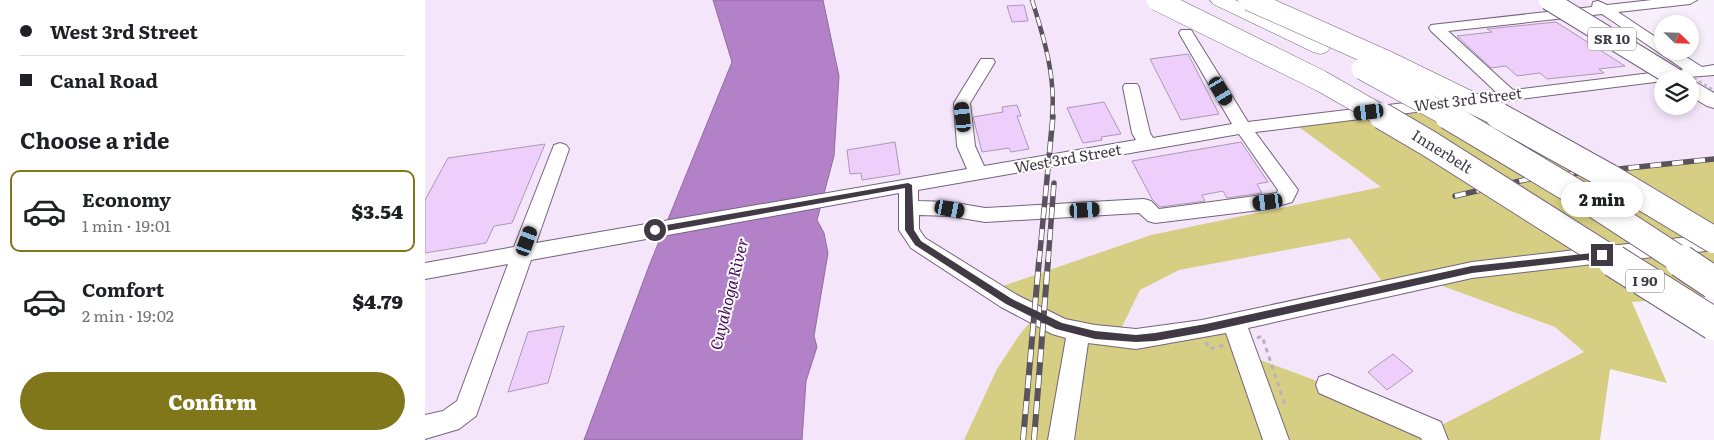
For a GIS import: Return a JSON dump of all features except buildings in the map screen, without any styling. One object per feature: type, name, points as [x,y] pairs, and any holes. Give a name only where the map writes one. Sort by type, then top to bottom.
[{"type":"highway","name":"Innerbelt","points":[[1157,0],[1239,39],[1364,106],[1428,143],[1714,324]]},
{"type":"highway","points":[[1220,0],[1320,48],[1411,95],[1597,206],[1714,283]]},
{"type":"highway","points":[[1249,0],[1431,82],[1612,179],[1714,241]]},
{"type":"highway","points":[[1320,48],[1424,92],[1556,165],[1714,261]]},
{"type":"highway","points":[[1576,237],[1714,343]]},
{"type":"main road","name":"SR 10","points":[[1548,0],[1662,70]]},
{"type":"main road","points":[[1701,76],[1714,102]]},
{"type":"street","points":[[1590,0],[1654,43]]},
{"type":"street","points":[[1509,95],[1435,28],[1690,0]]},
{"type":"street","points":[[909,208],[950,209],[985,216],[1144,206],[1155,216],[1268,202],[1285,197],[1288,190],[1243,128],[1186,33]]},
{"type":"street","points":[[1679,60],[1701,76]]},
{"type":"street","points":[[979,174],[966,146],[962,103],[987,62]]},
{"type":"street","name":"West 3rd Street","points":[[425,271],[838,197],[1243,128],[1509,95],[1701,76]]},
{"type":"street","points":[[1131,87],[1141,133],[1147,145]]},
{"type":"street","points":[[425,426],[450,421],[467,408],[560,149]]},
{"type":"street","points":[[908,185],[909,230],[918,243],[1009,301],[1048,321],[1079,332],[1117,338],[1155,337],[1234,322],[1472,270],[1714,241]]},
{"type":"street","points":[[1234,322],[1276,440]]},
{"type":"street","points":[[1061,440],[1079,332]]},
{"type":"street","points":[[1328,385],[1432,430],[1435,440]]},
{"type":"path","points":[[1262,336],[1286,408]]},
{"type":"shaded area","points":[[425,0],[713,0],[732,62],[649,266],[584,440],[425,440]]},
{"type":"shaded area","points":[[823,0],[1586,0],[1654,41],[1654,60],[1682,60],[1705,71],[1714,70],[1714,159],[1598,170],[1293,123],[1382,187],[1151,235],[992,290],[1033,318],[964,440],[802,440],[806,381],[817,347],[814,336],[828,253],[824,233],[817,220],[834,156],[839,77]]},
{"type":"shaded area","points":[[1466,101],[1598,170],[1714,159],[1714,296],[1632,302],[1667,383],[1610,369],[1600,440],[964,440],[997,369],[1033,318],[991,290],[1151,235],[1381,187],[1292,122]],"holes":[[[1350,238],[1387,288],[1426,280],[1555,327],[1584,352],[1432,430],[1328,385],[1247,355],[1234,322],[1117,337],[1140,290],[1179,270]]]},
{"type":"shaded area","points":[[1350,238],[1387,288],[1426,280],[1555,327],[1584,352],[1432,430],[1328,385],[1247,355],[1117,338],[1140,290],[1179,270]]},
{"type":"water","name":"Cuyahoga River","points":[[713,0],[823,0],[839,76],[834,156],[817,220],[824,233],[828,253],[814,336],[817,347],[806,381],[802,440],[584,440],[649,266],[732,62]]},
{"type":"railway","points":[[1032,0],[1045,43],[1051,72],[1052,117]]},
{"type":"railway","points":[[1039,262],[1053,116]]},
{"type":"railway","points":[[1455,196],[1533,178],[1714,159]]},
{"type":"railway","points":[[1048,262],[1054,183]]},
{"type":"railway","points":[[1023,440],[1039,261]]},
{"type":"railway","points":[[1034,440],[1048,261]]},
{"type":"route","points":[[655,230],[908,185],[909,230],[918,243],[1026,311],[1060,327],[1117,338],[1155,337],[1206,328],[1472,270],[1602,255]]}]
